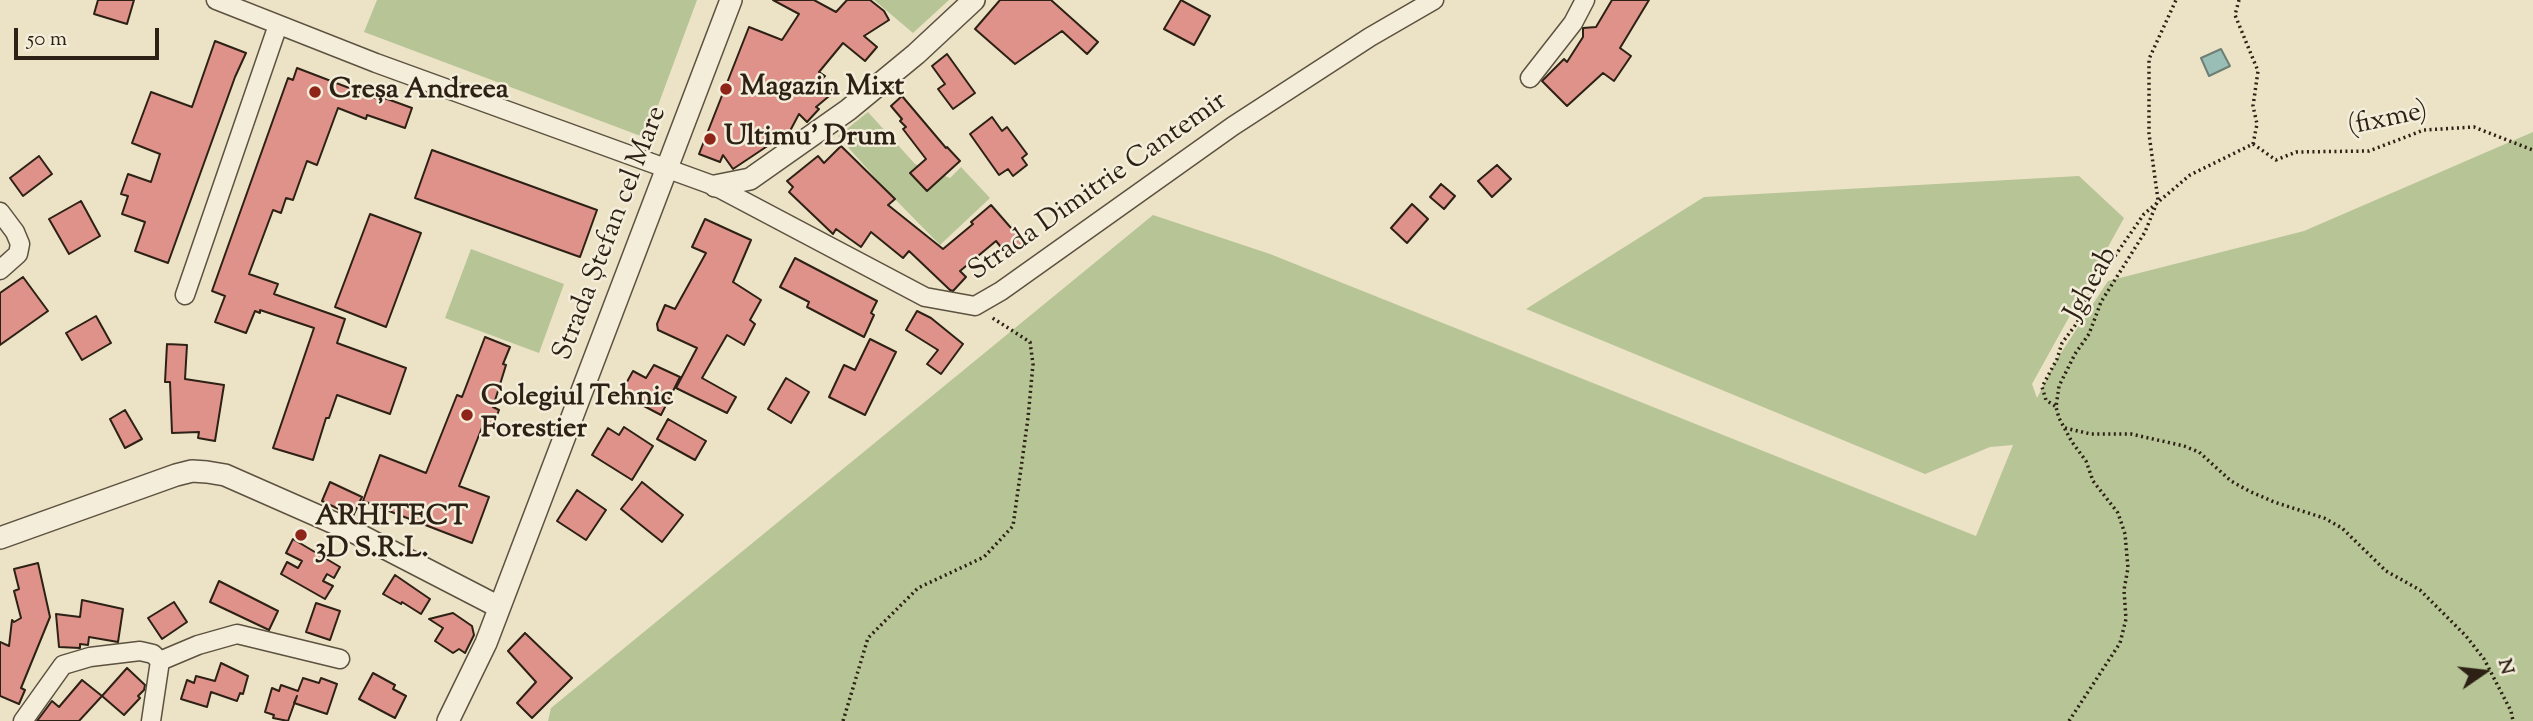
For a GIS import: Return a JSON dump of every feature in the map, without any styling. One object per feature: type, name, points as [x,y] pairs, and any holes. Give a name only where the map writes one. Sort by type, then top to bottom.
[{"type":"street","name":"Strada Dimitrie Cantemir","points":[[216,0],[376,64],[715,186],[925,297],[975,306],[1001,291],[1233,127],[1370,37],[1434,0]]},
{"type":"street","name":"Strada Ștefan cel Mare","points":[[448,721],[486,643],[731,0]]},
{"type":"street","points":[[715,186],[750,179],[837,117],[916,54],[974,0]]},
{"type":"street","points":[[1530,78],[1573,23],[1585,0]]},
{"type":"street","points":[[185,295],[278,25]]},
{"type":"street","points":[[0,212],[15,232],[20,244],[18,254],[0,270]]},
{"type":"street","points":[[0,538],[176,475],[192,471],[207,472],[225,475],[350,530],[499,607]]},
{"type":"street","points":[[160,661],[198,645],[237,634],[340,659]]},
{"type":"street","points":[[23,721],[59,669],[69,662],[116,652],[141,651],[153,654],[160,661]]},
{"type":"street","points":[[151,721],[160,661]]},
{"type":"path","points":[[2158,200],[2149,134],[2150,59],[2176,0]]},
{"type":"path","points":[[2069,721],[2120,643],[2126,619],[2124,590],[2128,569],[2125,534],[2118,513],[2093,481],[2085,461],[2059,418],[2056,407],[2046,400],[2042,387],[2062,343],[2077,323],[2093,283],[2104,273],[2144,214],[2190,175],[2253,144],[2257,124],[2253,106],[2258,71],[2235,15],[2239,0]]},
{"type":"path","name":"(fixme)","points":[[2253,144],[2276,160],[2296,152],[2370,151],[2424,130],[2474,127],[2533,150]]},
{"type":"path","name":"Jgheab","points":[[2056,407],[2059,386],[2089,334],[2101,302],[2144,232],[2158,200]]},
{"type":"path","points":[[843,721],[868,638],[918,587],[984,557],[1013,526],[1033,364],[1030,342],[975,306]]},
{"type":"path","points":[[2065,428],[2091,435],[2131,434],[2183,446],[2199,452],[2231,481],[2249,491],[2324,518],[2342,528],[2386,571],[2420,590],[2466,636],[2484,659],[2511,711],[2513,721]]},
{"type":"green space","points":[[377,0],[697,0],[646,138],[364,32]]},
{"type":"green space","points":[[874,0],[949,0],[913,33]]},
{"type":"green space","points":[[868,112],[915,164],[950,178],[961,167],[990,198],[940,245],[838,136]]},
{"type":"green space","points":[[2533,132],[2533,721],[548,721],[551,708],[1153,215],[1270,254],[1976,536],[2013,445],[1990,447],[1925,474],[1526,309],[1704,197],[2079,176],[2124,218],[2032,384],[2037,398],[2057,359],[2108,281],[2304,231]]},
{"type":"green space","points":[[471,249],[564,284],[539,353],[445,318]]},
{"type":"water","points":[[2221,49],[2230,66],[2209,76],[2201,58]]},
{"type":"building","points":[[98,0],[134,0],[127,24],[94,14]]},
{"type":"building","points":[[773,0],[814,0],[836,12],[847,0],[870,0],[884,11],[889,20],[864,36],[877,47],[865,61],[843,43],[819,72],[825,76],[820,81],[834,92],[816,107],[819,109],[807,122],[799,114],[790,131],[733,169],[723,155],[720,162],[699,154],[749,27],[782,40],[799,14]]},
{"type":"building","points":[[1000,0],[1051,0],[1098,42],[1087,54],[1062,31],[1015,64],[975,29]]},
{"type":"building","points":[[1181,0],[1210,16],[1194,45],[1164,29]]},
{"type":"building","points":[[1612,0],[1649,0],[1620,48],[1631,56],[1614,81],[1603,73],[1567,106],[1542,81],[1564,59],[1567,62],[1583,37],[1583,28],[1596,27]]},
{"type":"building","points":[[215,41],[246,53],[168,263],[135,251],[145,222],[122,214],[128,196],[121,194],[128,174],[151,182],[160,154],[132,143],[151,92],[192,107]]},
{"type":"building","points":[[947,54],[975,93],[953,109],[938,89],[945,84],[932,66]]},
{"type":"building","points":[[297,68],[378,99],[379,96],[412,108],[405,128],[367,115],[366,119],[338,108],[317,165],[307,161],[293,200],[286,198],[281,213],[273,210],[249,274],[278,284],[274,294],[345,319],[337,343],[406,368],[390,414],[337,395],[329,418],[326,418],[313,460],[273,448],[314,328],[260,310],[260,313],[255,311],[246,333],[215,322],[225,296],[212,291],[288,78],[293,80]]},
{"type":"building","points":[[902,96],[960,161],[927,191],[910,173],[926,159],[903,129],[906,127],[900,121],[902,119],[891,106]]},
{"type":"building","points":[[992,117],[1002,131],[1007,127],[1027,154],[1022,158],[1027,165],[1013,176],[1008,169],[999,175],[970,134]]},
{"type":"building","points":[[841,146],[895,199],[888,205],[943,249],[991,205],[1025,244],[1009,257],[996,241],[960,271],[966,277],[953,291],[909,251],[903,258],[871,232],[861,247],[836,229],[833,234],[789,192],[793,187],[787,181],[818,156],[824,163]]},
{"type":"building","points":[[432,150],[597,210],[580,257],[415,198]]},
{"type":"building","points":[[39,156],[52,174],[23,196],[10,178]]},
{"type":"building","points":[[1497,165],[1511,179],[1492,197],[1478,181]]},
{"type":"building","points":[[1441,184],[1455,196],[1444,209],[1430,197]]},
{"type":"building","points":[[81,201],[100,236],[69,254],[49,219]]},
{"type":"building","points":[[1412,204],[1428,219],[1407,243],[1391,228]]},
{"type":"building","points":[[370,214],[421,233],[386,327],[335,307]]},
{"type":"building","points":[[705,219],[751,240],[733,282],[761,300],[750,320],[755,324],[744,345],[727,335],[702,378],[736,397],[727,413],[676,388],[697,348],[658,330],[657,324],[665,305],[675,309],[706,253],[692,247]]},
{"type":"building","points":[[795,258],[877,301],[864,337],[807,307],[809,302],[780,287]]},
{"type":"building","points":[[23,277],[48,311],[0,345],[0,293]]},
{"type":"building","points":[[917,311],[931,318],[963,344],[941,374],[927,364],[938,350],[906,330]]},
{"type":"building","points":[[96,316],[111,343],[82,360],[66,333]]},
{"type":"building","points":[[485,337],[510,347],[503,364],[506,365],[493,407],[499,410],[492,428],[483,425],[459,486],[489,497],[472,543],[363,501],[380,455],[426,473],[457,395],[462,397]]},
{"type":"building","points":[[870,339],[896,352],[865,415],[829,397],[844,365],[855,370]]},
{"type":"building","points":[[167,344],[187,345],[185,379],[224,385],[215,441],[198,438],[199,432],[172,433],[170,382],[165,382]]},
{"type":"building","points":[[654,365],[680,377],[661,415],[623,395],[623,389],[633,371],[646,378]]},
{"type":"building","points":[[786,378],[809,392],[791,423],[768,409]]},
{"type":"building","points":[[125,410],[142,439],[125,448],[110,419]]},
{"type":"building","points":[[668,419],[706,441],[695,460],[657,439]]},
{"type":"building","points":[[624,427],[653,446],[632,480],[592,455],[608,428],[619,435]]},
{"type":"building","points":[[330,482],[362,497],[353,516],[322,501]]},
{"type":"building","points":[[642,482],[683,515],[662,542],[621,509]]},
{"type":"building","points":[[577,490],[606,510],[586,540],[557,521]]},
{"type":"building","points":[[293,539],[340,567],[334,578],[327,574],[323,581],[333,586],[325,599],[281,574],[287,562],[298,568],[302,561],[286,553]]},
{"type":"building","points":[[38,563],[50,617],[21,688],[25,690],[19,704],[0,696],[0,642],[9,646],[12,620],[14,622],[21,618],[14,591],[19,589],[14,569]]},
{"type":"building","points":[[395,575],[430,599],[421,614],[383,594]]},
{"type":"building","points":[[219,581],[278,611],[269,630],[210,602]]},
{"type":"building","points":[[82,600],[123,609],[118,642],[89,637],[88,645],[80,644],[80,648],[59,647],[56,614],[80,617]]},
{"type":"building","points":[[174,602],[187,622],[162,639],[148,618]]},
{"type":"building","points":[[316,603],[340,611],[330,640],[306,632]]},
{"type":"building","points":[[453,613],[472,626],[474,635],[465,653],[459,649],[453,653],[435,641],[443,628],[429,619]]},
{"type":"building","points":[[525,633],[572,678],[532,718],[517,703],[536,682],[508,651]]},
{"type":"building","points":[[221,663],[248,676],[243,694],[240,693],[237,701],[211,692],[207,707],[181,699],[187,680],[194,683],[196,676],[215,681]]},
{"type":"building","points":[[127,668],[145,685],[138,696],[140,698],[124,715],[102,696]]},
{"type":"building","points":[[373,673],[395,685],[393,689],[406,696],[395,718],[359,699]]},
{"type":"building","points":[[303,678],[319,683],[321,678],[337,684],[327,714],[294,703],[288,721],[273,718],[274,715],[265,712],[272,688],[279,691],[281,685],[298,691]]},
{"type":"building","points":[[82,680],[102,696],[79,721],[37,721],[52,701],[59,707]]},
{"type":"place","name":"Magazin Mixt","points":[[726,89]]},
{"type":"place","name":"Creșa Andreea","points":[[315,92]]},
{"type":"place","name":"Ultimu' Drum","points":[[710,139]]},
{"type":"place","name":"Colegiul Tehnic Forestier","points":[[467,415]]},
{"type":"place","name":"ARHITECT 3D S.R.L.","points":[[301,535]]}]
